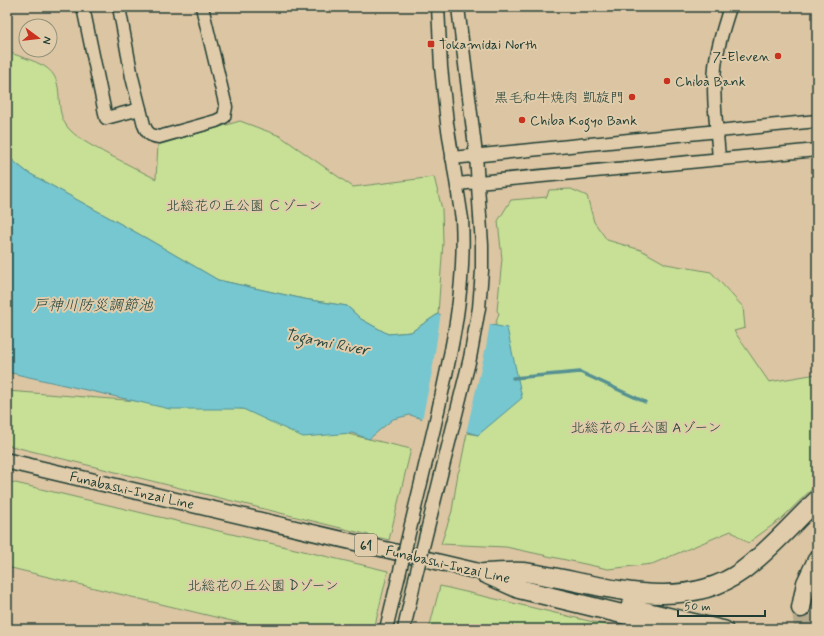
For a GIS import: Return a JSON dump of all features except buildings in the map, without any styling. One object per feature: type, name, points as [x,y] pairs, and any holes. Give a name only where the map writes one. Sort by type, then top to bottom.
[{"type":"highway","points":[[484,573],[523,572],[608,588],[669,594],[691,592],[715,586],[741,571],[767,550],[817,500]]},
{"type":"highway","points":[[801,608],[806,583],[817,560]]},
{"type":"highway","points":[[484,573],[519,589],[684,629]]},
{"type":"main road","name":"Funabashi-Inzai Line","points":[[7,461],[725,629]]},
{"type":"street","points":[[82,7],[106,118],[140,109]]},
{"type":"street","points":[[119,7],[132,77],[147,132],[150,135],[159,137],[216,121],[224,117],[226,112],[226,106],[202,7]]},
{"type":"street","points":[[386,629],[453,340],[463,272],[462,219],[447,123],[441,66],[438,7]]},
{"type":"street","points":[[404,629],[470,358],[479,308],[482,271],[482,245],[478,182],[458,7]]},
{"type":"street","points":[[719,159],[714,95],[715,67],[719,44],[730,7]]},
{"type":"street","points":[[452,158],[817,121]]},
{"type":"street","points":[[457,184],[817,150]]},
{"type":"green space","name":"北総花の丘公園 Ｃゾーン","points":[[7,52],[18,55],[18,58],[26,58],[40,64],[52,73],[58,88],[61,114],[65,123],[75,135],[107,154],[156,179],[158,145],[240,121],[280,136],[353,187],[434,177],[442,209],[443,242],[438,314],[411,332],[388,334],[361,319],[347,306],[304,299],[218,280],[27,172],[7,156]]},
{"type":"green space","name":"北総花の丘公園 Aゾーン","points":[[571,189],[587,196],[594,222],[607,240],[641,250],[666,264],[711,272],[743,307],[745,328],[734,331],[769,382],[817,374],[817,484],[781,519],[748,543],[731,531],[652,564],[608,569],[506,547],[441,544],[452,511],[458,473],[467,433],[478,435],[507,329],[495,326],[499,313],[497,311],[502,259],[498,221],[511,200],[547,197],[549,190]]},
{"type":"green space","points":[[7,391],[243,409],[411,449],[389,540],[7,445]]},
{"type":"green space","name":"北総花の丘公園 Dゾーン","points":[[7,481],[388,571],[374,629],[265,629],[7,567]]},
{"type":"green space","points":[[440,586],[623,629],[429,629]]},
{"type":"water","name":"戸神川防災調節池","points":[[7,156],[27,172],[218,280],[304,299],[347,306],[361,319],[388,334],[411,332],[438,314],[507,328],[522,398],[478,435],[410,415],[393,419],[369,439],[352,433],[303,437],[243,409],[170,409],[7,372]]},
{"type":"pier","points":[[441,312],[490,323],[486,347],[466,433],[422,420],[432,372]]},
{"type":"waterway","name":"Togami River","points":[[513,378],[580,372],[645,402]]},
{"type":"tunnel","points":[[801,608],[803,629]]},
{"type":"place","name":"Tokamidai North","points":[[431,44]]},
{"type":"place","name":"7-Eleven","points":[[778,56]]},
{"type":"place","name":"Chiba Bank","points":[[667,81]]},
{"type":"place","name":"黒毛和牛焼肉 凱旋門","points":[[632,97]]},
{"type":"place","name":"Chiba Kogyo Bank","points":[[522,120]]}]
